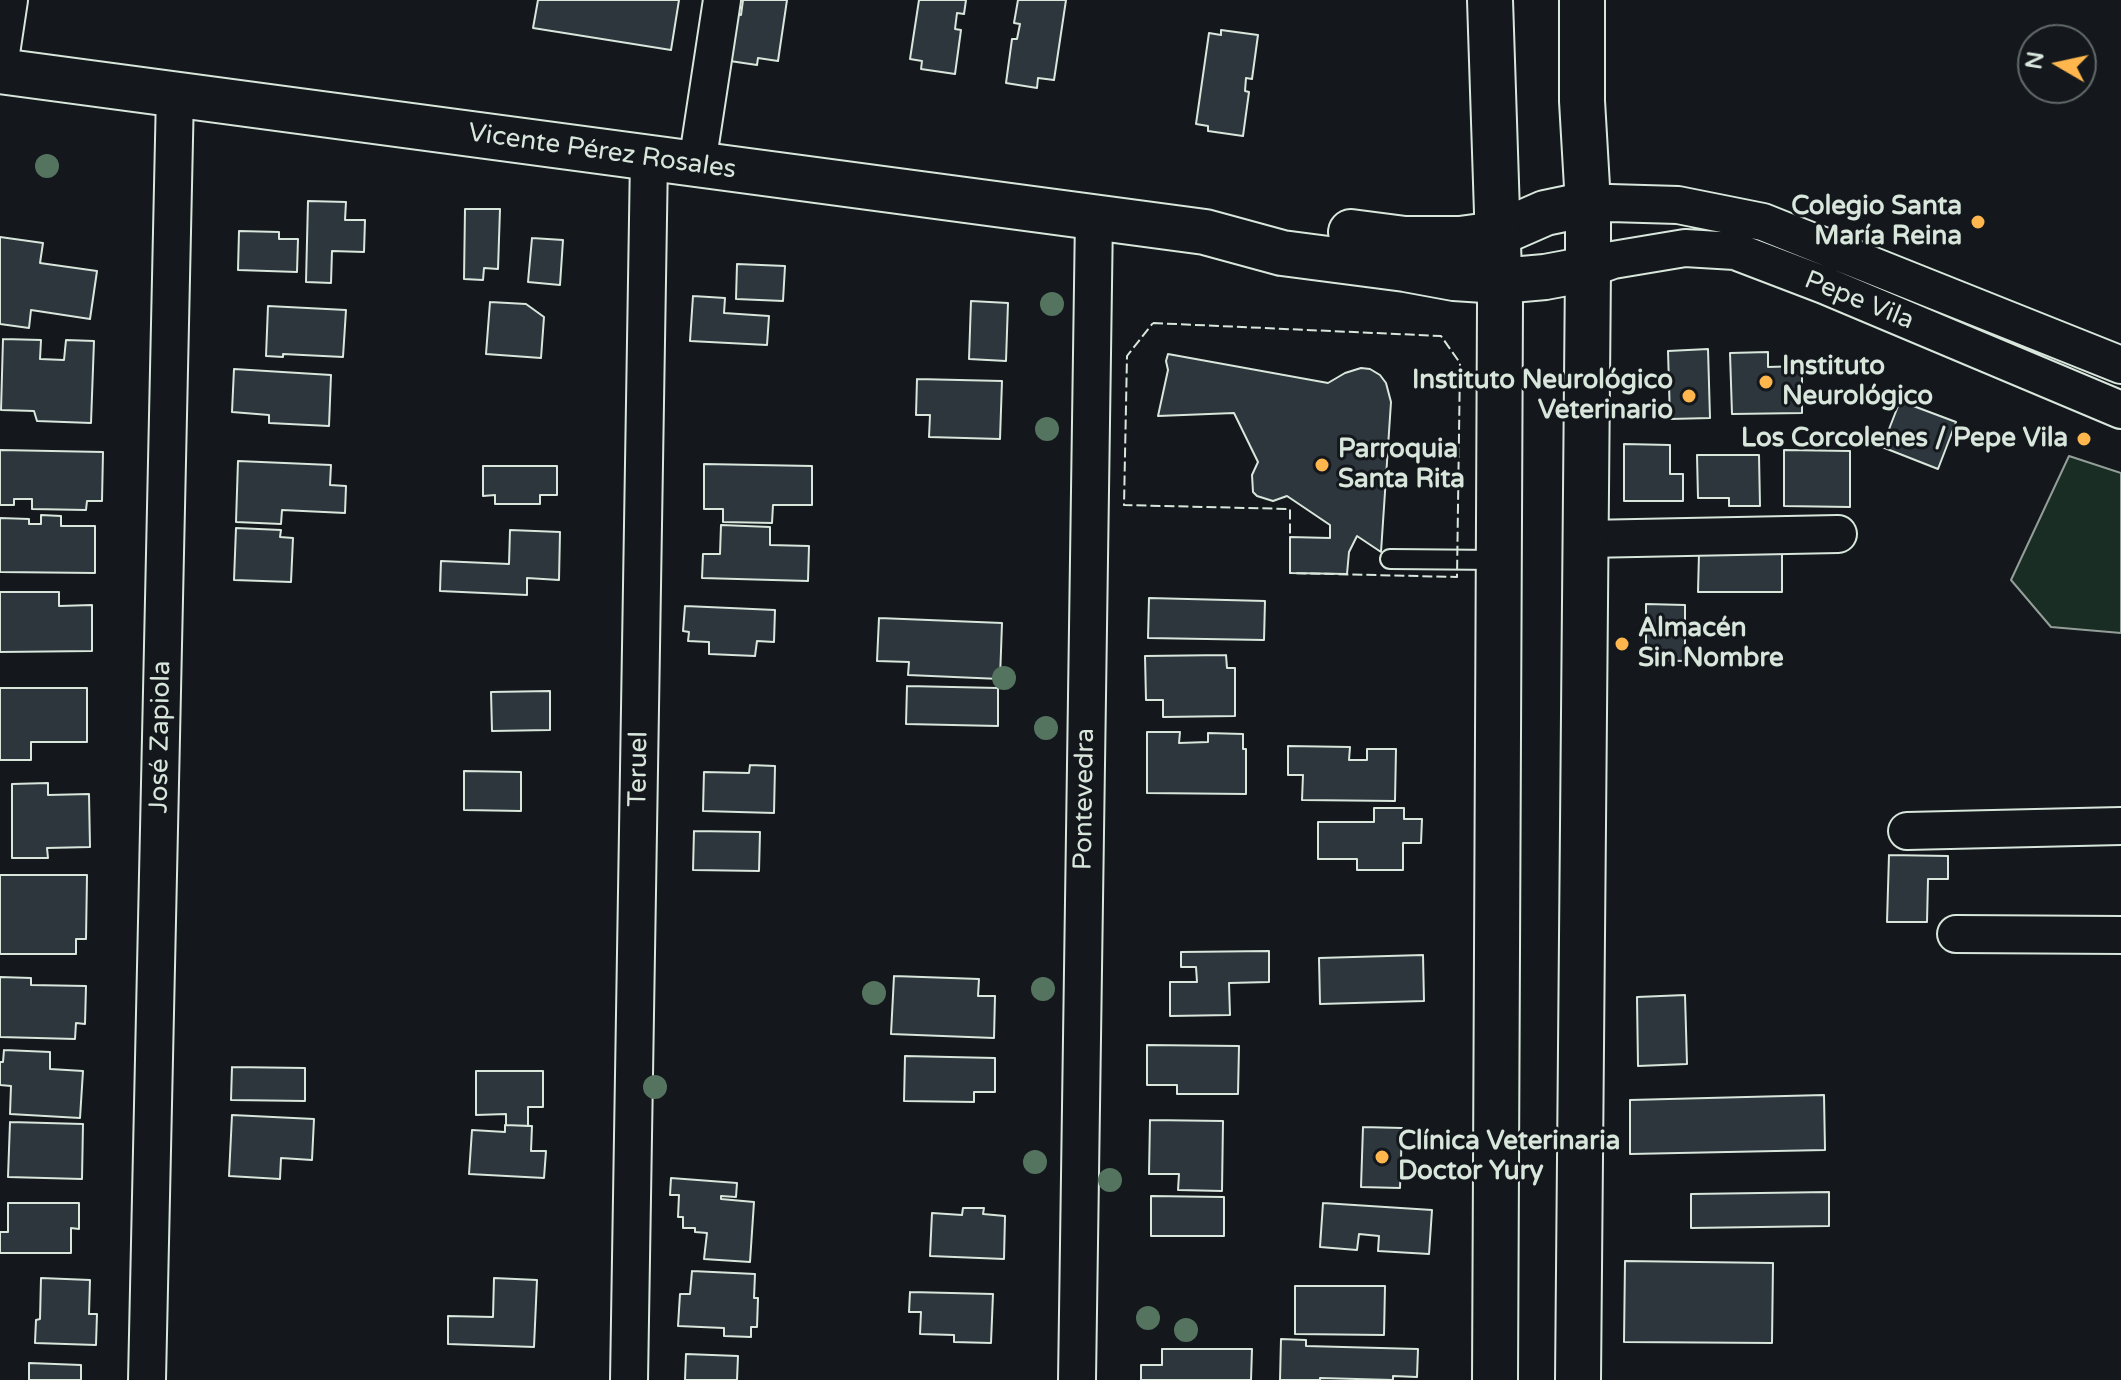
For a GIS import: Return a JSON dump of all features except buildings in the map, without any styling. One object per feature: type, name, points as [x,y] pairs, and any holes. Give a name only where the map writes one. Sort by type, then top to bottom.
[{"type":"main road","points":[[1490,0],[1500,281],[1495,1380]]},
{"type":"main road","points":[[1578,1380],[1588,269],[1582,0]]},
{"type":"main road","name":"Vicente Pérez Rosales","points":[[0,71],[1205,232],[1282,253],[1454,278],[1500,281],[1588,269]]},
{"type":"main road","name":"Vicente Pérez Rosales","points":[[1205,232],[1287,224],[1405,239],[1460,239],[1497,234],[1545,213],[1588,204]]},
{"type":"street","points":[[0,60],[9,0]]},
{"type":"street","points":[[697,164],[722,0]]},
{"type":"street","name":"José Zapiola","points":[[147,1380],[175,94]]},
{"type":"street","name":"Teruel","points":[[629,1380],[649,158]]},
{"type":"street","name":"Pepe Vila","points":[[1588,204],[1678,205],[1763,222],[2121,365]]},
{"type":"street","name":"Pontevedra","points":[[1077,1380],[1094,217]]},
{"type":"street","name":"Pepe Vila","points":[[1588,269],[1613,260],[1685,248],[1735,251],[2121,410]]},
{"type":"street","points":[[1586,539],[1838,534]]},
{"type":"street","points":[[1907,831],[2121,826]]},
{"type":"street","points":[[1956,934],[2121,935]]},
{"type":"lane","points":[[1390,559],[1498,560]]},
{"type":"green space","points":[[2069,456],[2121,473],[2121,633],[2051,627],[2011,580]]},
{"type":"fence","points":[[1153,323],[1441,336],[1460,363],[1457,577],[1290,573],[1290,509],[1124,505],[1127,356],[1153,323]]},
{"type":"place","name":"Colegio Santa María Reina","points":[[1978,222]]},
{"type":"place","name":"Instituto Neurológico","points":[[1766,382]]},
{"type":"place","name":"Instituto Neurológico Veterinario","points":[[1689,396]]},
{"type":"place","name":"Los Corcolenes / Pepe Vila","points":[[2084,439]]},
{"type":"place","name":"Parroquia Santa Rita","points":[[1322,465]]},
{"type":"place","name":"Almacén Sin Nombre","points":[[1622,644]]},
{"type":"place","name":"Clínica Veterinaria Doctor Yury","points":[[1382,1157]]}]
